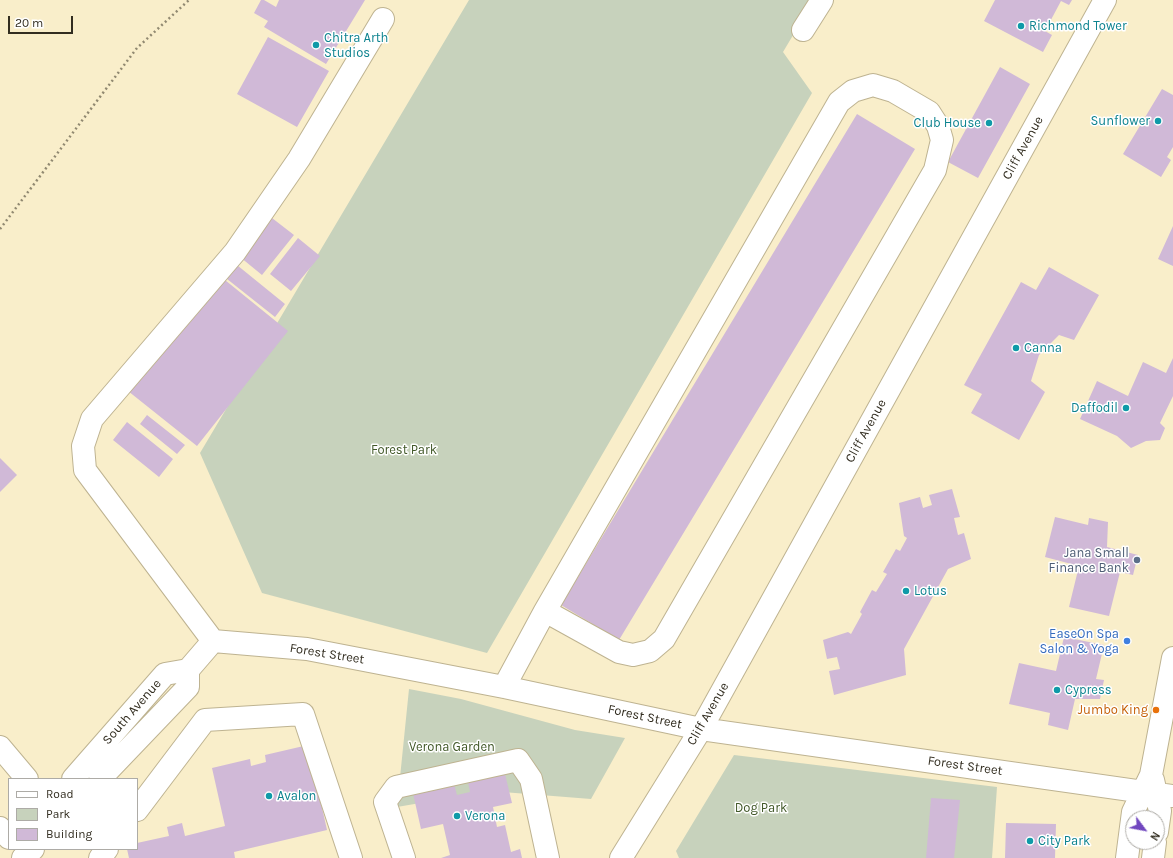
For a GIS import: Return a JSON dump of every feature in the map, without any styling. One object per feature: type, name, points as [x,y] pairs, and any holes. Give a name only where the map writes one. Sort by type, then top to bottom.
[{"type":"street","points":[[803,30],[822,0]]},
{"type":"street","name":"Cliff Avenue","points":[[621,858],[701,729],[1105,0]]},
{"type":"street","points":[[101,778],[188,687],[188,670],[213,641],[85,470],[83,446],[92,419],[235,252],[299,159],[383,19]]},
{"type":"street","points":[[504,687],[546,611],[839,102],[853,91],[873,85],[893,91],[929,112],[938,126],[942,140],[935,170],[664,639],[650,651],[633,655],[619,652],[546,611]]},
{"type":"street","name":"Forest Street","points":[[213,641],[307,649],[504,687],[701,729],[1156,789]]},
{"type":"street","points":[[1160,810],[1156,789],[1173,658]]},
{"type":"street","name":"South Avenue","points":[[74,778],[165,674],[188,670]]},
{"type":"street","points":[[138,809],[205,720],[302,714],[351,858]]},
{"type":"street","points":[[0,747],[26,778]]},
{"type":"street","points":[[404,858],[385,802],[396,787],[518,760],[531,779],[548,858]]},
{"type":"street","points":[[1127,858],[1133,812],[1156,789]]},
{"type":"street","points":[[0,828],[8,837]]},
{"type":"street","points":[[0,854],[8,845]]},
{"type":"street","points":[[23,858],[32,850]]},
{"type":"street","points":[[100,858],[106,850]]},
{"type":"path","points":[[0,229],[137,48],[189,0]]},
{"type":"green space","name":"Forest Park","points":[[469,0],[814,0],[783,52],[812,93],[487,653],[262,593],[200,453]]},
{"type":"green space","name":"Verona Garden","points":[[409,689],[461,699],[575,730],[625,738],[591,799],[490,791],[397,807]]},
{"type":"green space","name":"Dog Park","points":[[734,755],[997,787],[992,858],[679,858],[676,851]]},
{"type":"building","name":"Chitra Arth Studios","points":[[261,0],[264,0],[276,7],[279,0],[365,0],[326,64],[264,27],[268,21],[254,13]]},
{"type":"building","name":"Richmond Tower","points":[[995,0],[1072,0],[1069,5],[1061,1],[1045,31],[1052,35],[1043,52],[984,21]]},
{"type":"building","points":[[268,37],[329,71],[297,127],[237,94]]},
{"type":"building","name":"Club House","points":[[1000,67],[1030,84],[978,178],[948,162]]},
{"type":"building","name":"Sunflower","points":[[1162,89],[1173,95],[1173,147],[1167,157],[1171,160],[1161,177],[1123,154]]},
{"type":"building","points":[[857,114],[915,149],[619,640],[561,605]]},
{"type":"building","points":[[272,218],[294,235],[262,275],[240,257]]},
{"type":"building","points":[[1173,226],[1173,266],[1158,259]]},
{"type":"building","points":[[298,238],[320,256],[291,291],[270,274]]},
{"type":"building","points":[[232,261],[285,304],[275,317],[222,275]]},
{"type":"building","name":"Canna","points":[[1049,267],[1099,295],[1074,340],[1059,335],[1039,355],[1031,381],[1045,392],[1019,440],[971,413],[982,394],[964,385],[1021,282],[1036,290]]},
{"type":"building","points":[[220,276],[288,331],[197,446],[128,391]]},
{"type":"building","name":"Daffodil","points":[[1173,358],[1173,396],[1160,423],[1165,428],[1160,440],[1146,441],[1131,448],[1117,436],[1080,419],[1097,381],[1128,396],[1143,362],[1166,373]]},
{"type":"building","points":[[147,415],[185,445],[177,454],[140,424]]},
{"type":"building","points":[[127,422],[173,459],[159,477],[113,440]]},
{"type":"building","points":[[0,458],[17,475],[0,492]]},
{"type":"building","name":"Lotus","points":[[952,489],[960,517],[954,518],[958,535],[964,533],[971,559],[948,569],[904,649],[906,675],[834,695],[829,671],[840,669],[837,657],[827,659],[823,640],[848,632],[851,634],[862,614],[860,612],[872,590],[876,592],[887,574],[883,572],[896,549],[900,551],[907,538],[904,536],[899,503],[920,497],[923,508],[932,505],[929,495]]},
{"type":"building","points":[[1055,517],[1088,525],[1089,518],[1108,522],[1107,547],[1138,555],[1133,575],[1120,572],[1109,616],[1069,607],[1079,566],[1045,557]]},
{"type":"building","name":"Cypress","points":[[1064,637],[1104,645],[1096,679],[1104,680],[1100,699],[1075,699],[1068,730],[1048,725],[1050,713],[1009,704],[1019,663],[1056,671]]},
{"type":"building","name":"Avalon","points":[[308,745],[327,830],[234,852],[235,858],[129,858],[127,850],[138,850],[138,843],[169,836],[167,827],[182,823],[185,836],[225,826],[212,768],[250,759],[251,766],[266,762],[265,755]]},
{"type":"building","name":"Verona","points":[[505,774],[512,803],[493,807],[497,827],[505,825],[511,852],[520,849],[522,858],[441,858],[450,855],[443,824],[421,829],[412,789],[453,780],[457,795],[470,792],[468,782]]},
{"type":"building","points":[[931,798],[960,800],[954,858],[926,858]]},
{"type":"building","name":"City Park","points":[[1006,823],[1056,824],[1055,858],[1005,858]]},
{"type":"place","name":"Richmond Tower","points":[[1021,26]]},
{"type":"place","name":"Chitra Arth Studios","points":[[316,45]]},
{"type":"place","name":"Sunflower","points":[[1158,121]]},
{"type":"place","name":"Club House","points":[[989,123]]},
{"type":"place","name":"Canna","points":[[1016,348]]},
{"type":"place","name":"Daffodil","points":[[1126,408]]},
{"type":"place","name":"Jana Small Finance Bank","points":[[1137,560]]},
{"type":"place","name":"Lotus","points":[[906,591]]},
{"type":"place","name":"EaseOn Spa Salon & Yoga","points":[[1127,641]]},
{"type":"place","name":"Cypress","points":[[1057,690]]},
{"type":"place","name":"Jumbo King","points":[[1156,710]]},
{"type":"place","name":"Avalon","points":[[269,796]]},
{"type":"place","name":"Verona","points":[[457,816]]},
{"type":"place","name":"City Park","points":[[1030,841]]}]
